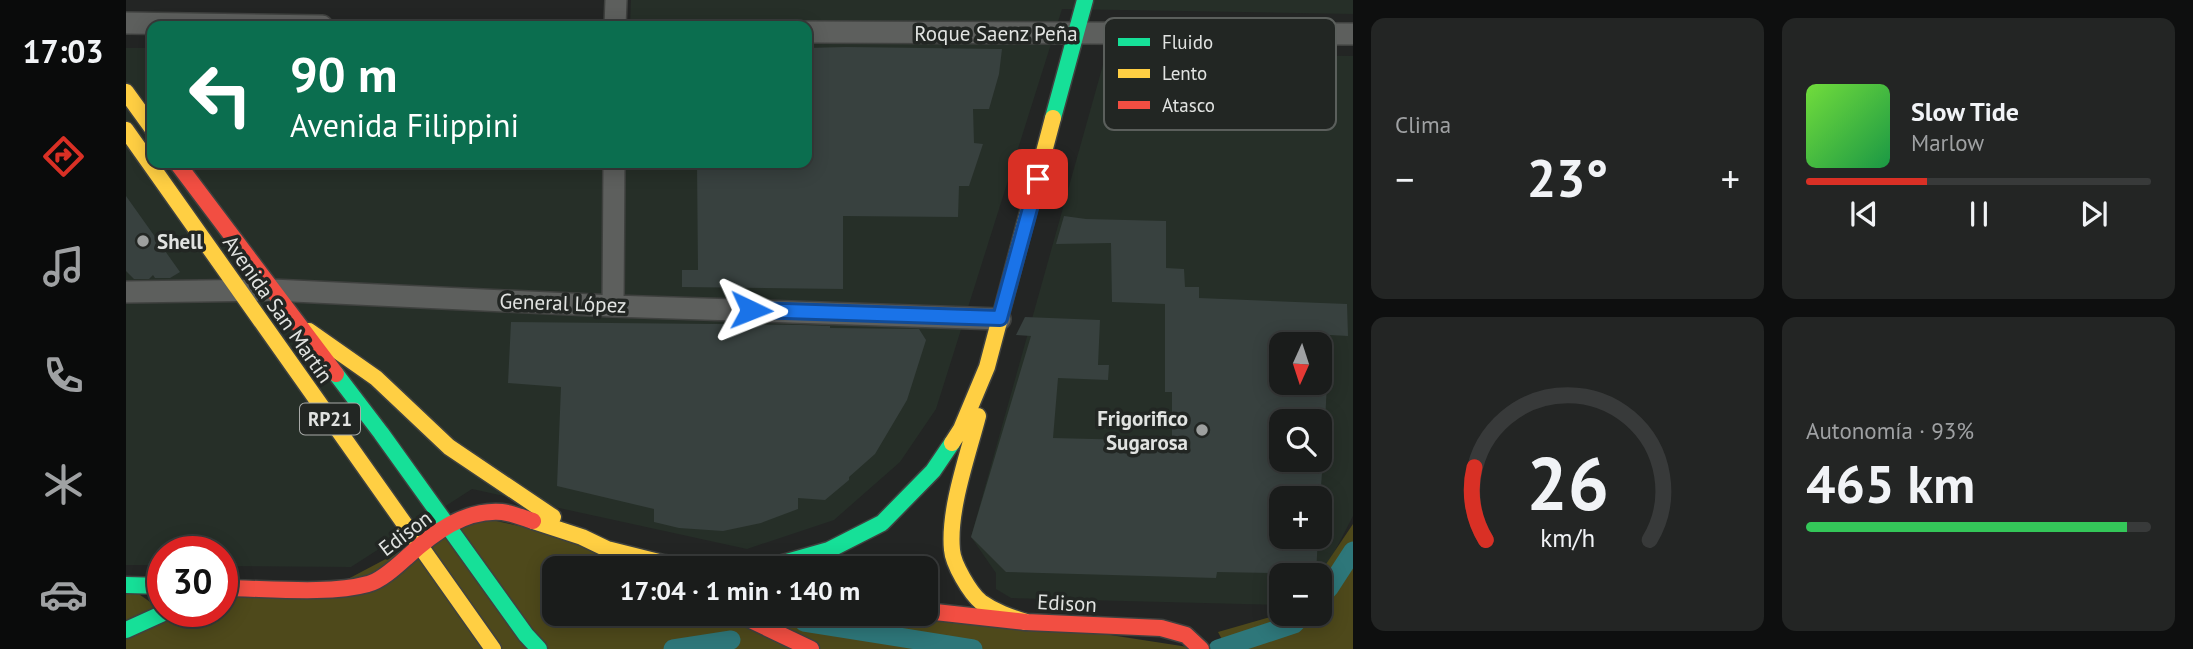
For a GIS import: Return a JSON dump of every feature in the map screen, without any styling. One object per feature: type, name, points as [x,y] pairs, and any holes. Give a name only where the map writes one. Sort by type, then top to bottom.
[{"type":"main road","points":[[1026,622],[1000,614],[979,600],[964,580],[952,552],[954,512],[975,430],[987,367],[1085,0]]},
{"type":"main road","points":[[126,92],[147,121]]},
{"type":"main road","name":"Avenida San Martín","points":[[126,130],[147,160]]},
{"type":"main road","name":"Avenida San Martín","points":[[153,168],[493,649]]},
{"type":"main road","name":"Avenida San Martín","points":[[181,168],[300,324],[526,635],[539,649]]},
{"type":"main road","points":[[300,324],[376,378],[449,447],[582,537]]},
{"type":"main road","points":[[808,556],[829,550],[882,523],[933,471],[961,429],[987,367]]},
{"type":"main road","name":"Edison","points":[[238,588],[329,589],[370,584],[419,546],[469,515],[503,512],[582,537],[607,549]]},
{"type":"main road","points":[[607,549],[635,556]]},
{"type":"main road","points":[[607,549],[620,556]]},
{"type":"main road","points":[[126,585],[147,586]]},
{"type":"main road","name":"Edison","points":[[938,612],[1026,622],[1161,628],[1186,635],[1201,649]]},
{"type":"main road","points":[[126,630],[147,620]]},
{"type":"main road","points":[[763,626],[811,649]]},
{"type":"street","points":[[615,21],[616,0]]},
{"type":"street","points":[[126,23],[147,23]]},
{"type":"street","name":"Roque Saenz Peña","points":[[812,32],[1104,33]]},
{"type":"street","points":[[613,306],[614,168]]},
{"type":"street","name":"General López","points":[[126,292],[272,290],[613,306],[1000,318]]},
{"type":"shaded area","points":[[631,0],[1353,0],[1353,14],[1062,9],[936,409],[900,462],[834,520],[747,549],[472,489],[351,567],[238,566],[238,536],[147,536],[147,565],[126,565],[126,48],[147,48],[147,168],[812,168],[812,21],[630,21]]},
{"type":"shaded area","name":"Frigorifico Sugarosa","points":[[1336,56],[1353,56],[1353,516],[1329,563],[1269,563],[1269,605],[1011,598],[996,589],[996,573],[971,537],[1104,61],[1104,130],[1336,130]]},
{"type":"shaded area","points":[[469,515],[656,556],[542,556],[542,626],[938,626],[938,615],[1026,622],[1201,649],[126,649],[126,585],[147,600],[147,627],[238,627],[238,588],[329,589]]},
{"type":"shaded area","points":[[1353,524],[1353,649],[1227,649],[1218,632],[1269,617],[1269,626],[1332,626],[1332,563],[1327,563]]},
{"type":"building","points":[[812,48],[1002,49],[999,74],[989,109],[973,109],[974,143],[983,144],[969,186],[959,186],[958,217],[843,216],[843,289],[682,287],[682,270],[698,270],[697,168],[812,168]]},
{"type":"building","points":[[126,196],[180,272],[170,278],[155,278],[153,275],[149,279],[134,279],[126,271]]},
{"type":"building","name":"Frigorifico Sugarosa","points":[[1064,216],[1166,221],[1166,268],[1184,269],[1185,287],[1199,287],[1199,298],[1347,304],[1348,336],[1332,335],[1332,332],[1269,332],[1269,396],[1326,396],[1326,409],[1269,409],[1269,472],[1322,472],[1321,486],[1269,486],[1269,549],[1317,549],[1317,563],[1269,563],[1269,573],[1217,572],[1216,578],[1006,572],[971,537],[1031,336],[1016,335],[1025,317],[1100,320],[1098,365],[1109,365],[1108,380],[1058,378],[1053,438],[1172,441],[1172,392],[1165,392],[1165,304],[1112,302],[1111,243],[1056,244]]},
{"type":"building","points":[[511,322],[919,329],[926,340],[907,400],[875,454],[849,477],[849,480],[825,500],[798,498],[798,509],[761,523],[723,531],[679,528],[654,522],[654,509],[557,486],[561,387],[508,383]]},
{"type":"waterway","points":[[1332,583],[1353,551]]},
{"type":"waterway","points":[[829,626],[973,649]]},
{"type":"waterway","points":[[1218,649],[1288,626]]},
{"type":"waterway","points":[[673,649],[731,640]]},
{"type":"traffic: fast","points":[[1053,118],[1085,0]]},
{"type":"traffic: fast","points":[[336,374],[526,635],[539,649]]},
{"type":"traffic: fast","points":[[808,556],[829,550],[882,523],[933,471],[952,443]]},
{"type":"traffic: fast","points":[[126,585],[147,586]]},
{"type":"traffic: fast","points":[[126,630],[147,620]]},
{"type":"traffic: slow","points":[[126,92],[147,121]]},
{"type":"traffic: slow","points":[[952,443],[961,429],[987,367],[1053,118]]},
{"type":"traffic: slow","points":[[126,130],[147,160]]},
{"type":"traffic: slow","points":[[153,168],[493,649]]},
{"type":"traffic: slow","points":[[309,331],[376,378],[449,447],[553,517]]},
{"type":"traffic: slow","points":[[978,416],[956,500],[952,534],[953,556],[963,578],[981,602],[1026,622]]},
{"type":"traffic: slow","points":[[533,521],[582,537],[607,549],[635,556]]},
{"type":"traffic: slow","points":[[607,549],[620,556]]},
{"type":"traffic: jam","points":[[181,168],[336,374]]},
{"type":"traffic: jam","points":[[238,588],[315,590],[368,584],[389,573],[439,531],[475,514],[502,512],[533,521]]},
{"type":"traffic: jam","points":[[938,612],[1026,622],[1161,628],[1186,635],[1201,649]]},
{"type":"traffic: jam","points":[[763,626],[811,649]]},
{"type":"place","name":"Shell","points":[[143,241]]},
{"type":"place","name":"Frigorifico Sugarosa","points":[[1202,430]]},
{"type":"route","points":[[751,310],[1000,318],[1038,179]]}]
